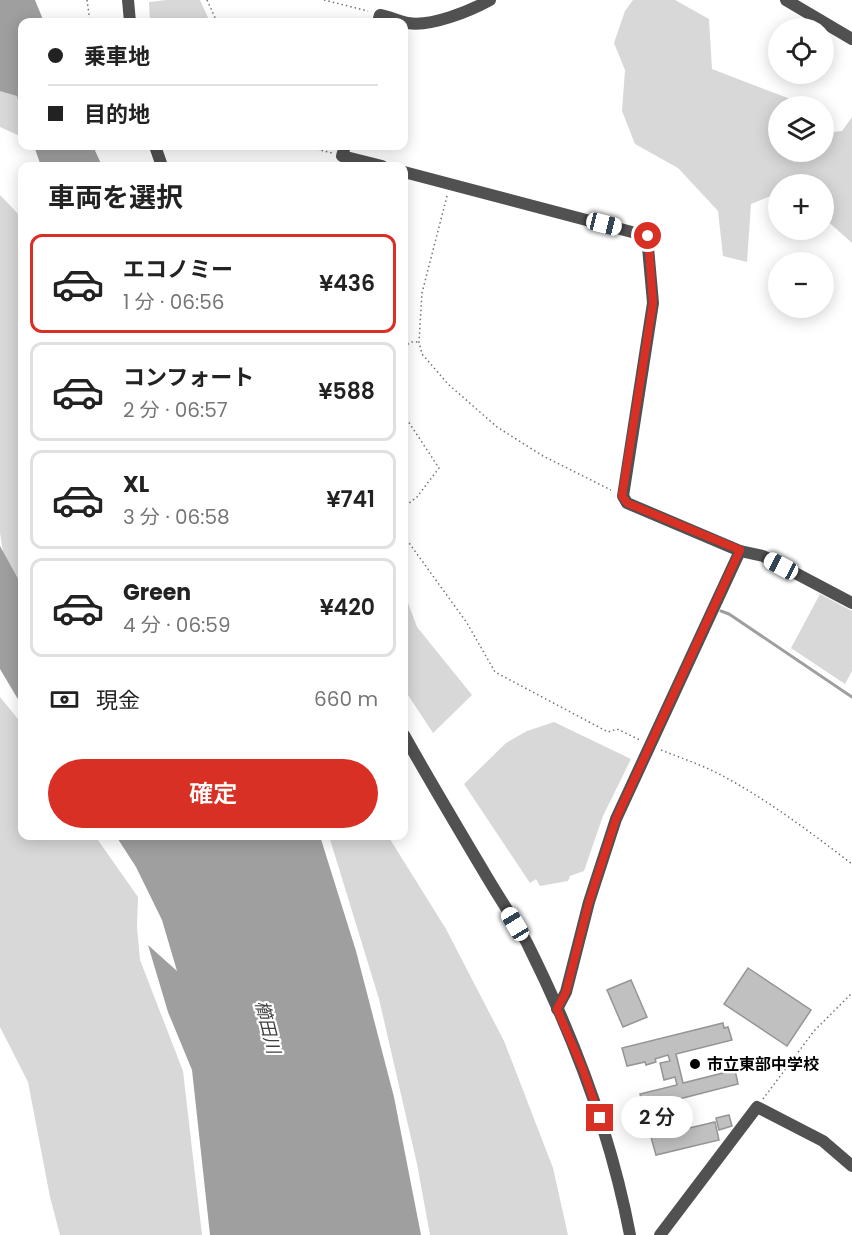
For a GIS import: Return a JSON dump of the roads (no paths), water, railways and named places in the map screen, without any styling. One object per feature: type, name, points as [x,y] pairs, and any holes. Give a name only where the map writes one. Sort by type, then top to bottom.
[{"type":"street","points":[[128,0],[129,18]]},
{"type":"street","points":[[408,23],[451,16],[490,0]]},
{"type":"street","points":[[786,0],[852,39]]},
{"type":"street","points":[[344,151],[372,162]]},
{"type":"street","points":[[408,173],[648,236],[653,303],[622,496],[627,503],[740,550],[763,556],[852,603]]},
{"type":"street","points":[[557,1009],[566,992],[589,902],[616,819],[740,550]]},
{"type":"street","points":[[408,742],[526,942],[557,1009],[582,1067],[600,1118],[617,1177],[630,1235]]},
{"type":"street","points":[[660,1235],[757,1107],[823,1141],[852,1166]]},
{"type":"water","points":[[0,0],[35,0],[42,18],[18,18],[18,99],[17,96],[0,91]]},
{"type":"water","points":[[35,150],[95,150],[100,162],[40,162]]},
{"type":"water","points":[[0,546],[18,579],[18,699],[0,669]]},
{"type":"water","name":"櫛田川","points":[[119,840],[321,840],[356,951],[394,1097],[421,1235],[210,1235],[192,1070],[168,1012],[148,945],[177,971],[162,920],[136,867]]},
{"type":"waterway","points":[[721,611],[729,614],[852,697]]},
{"type":"place","name":"市立東部中学校","points":[[695,1064]]}]
